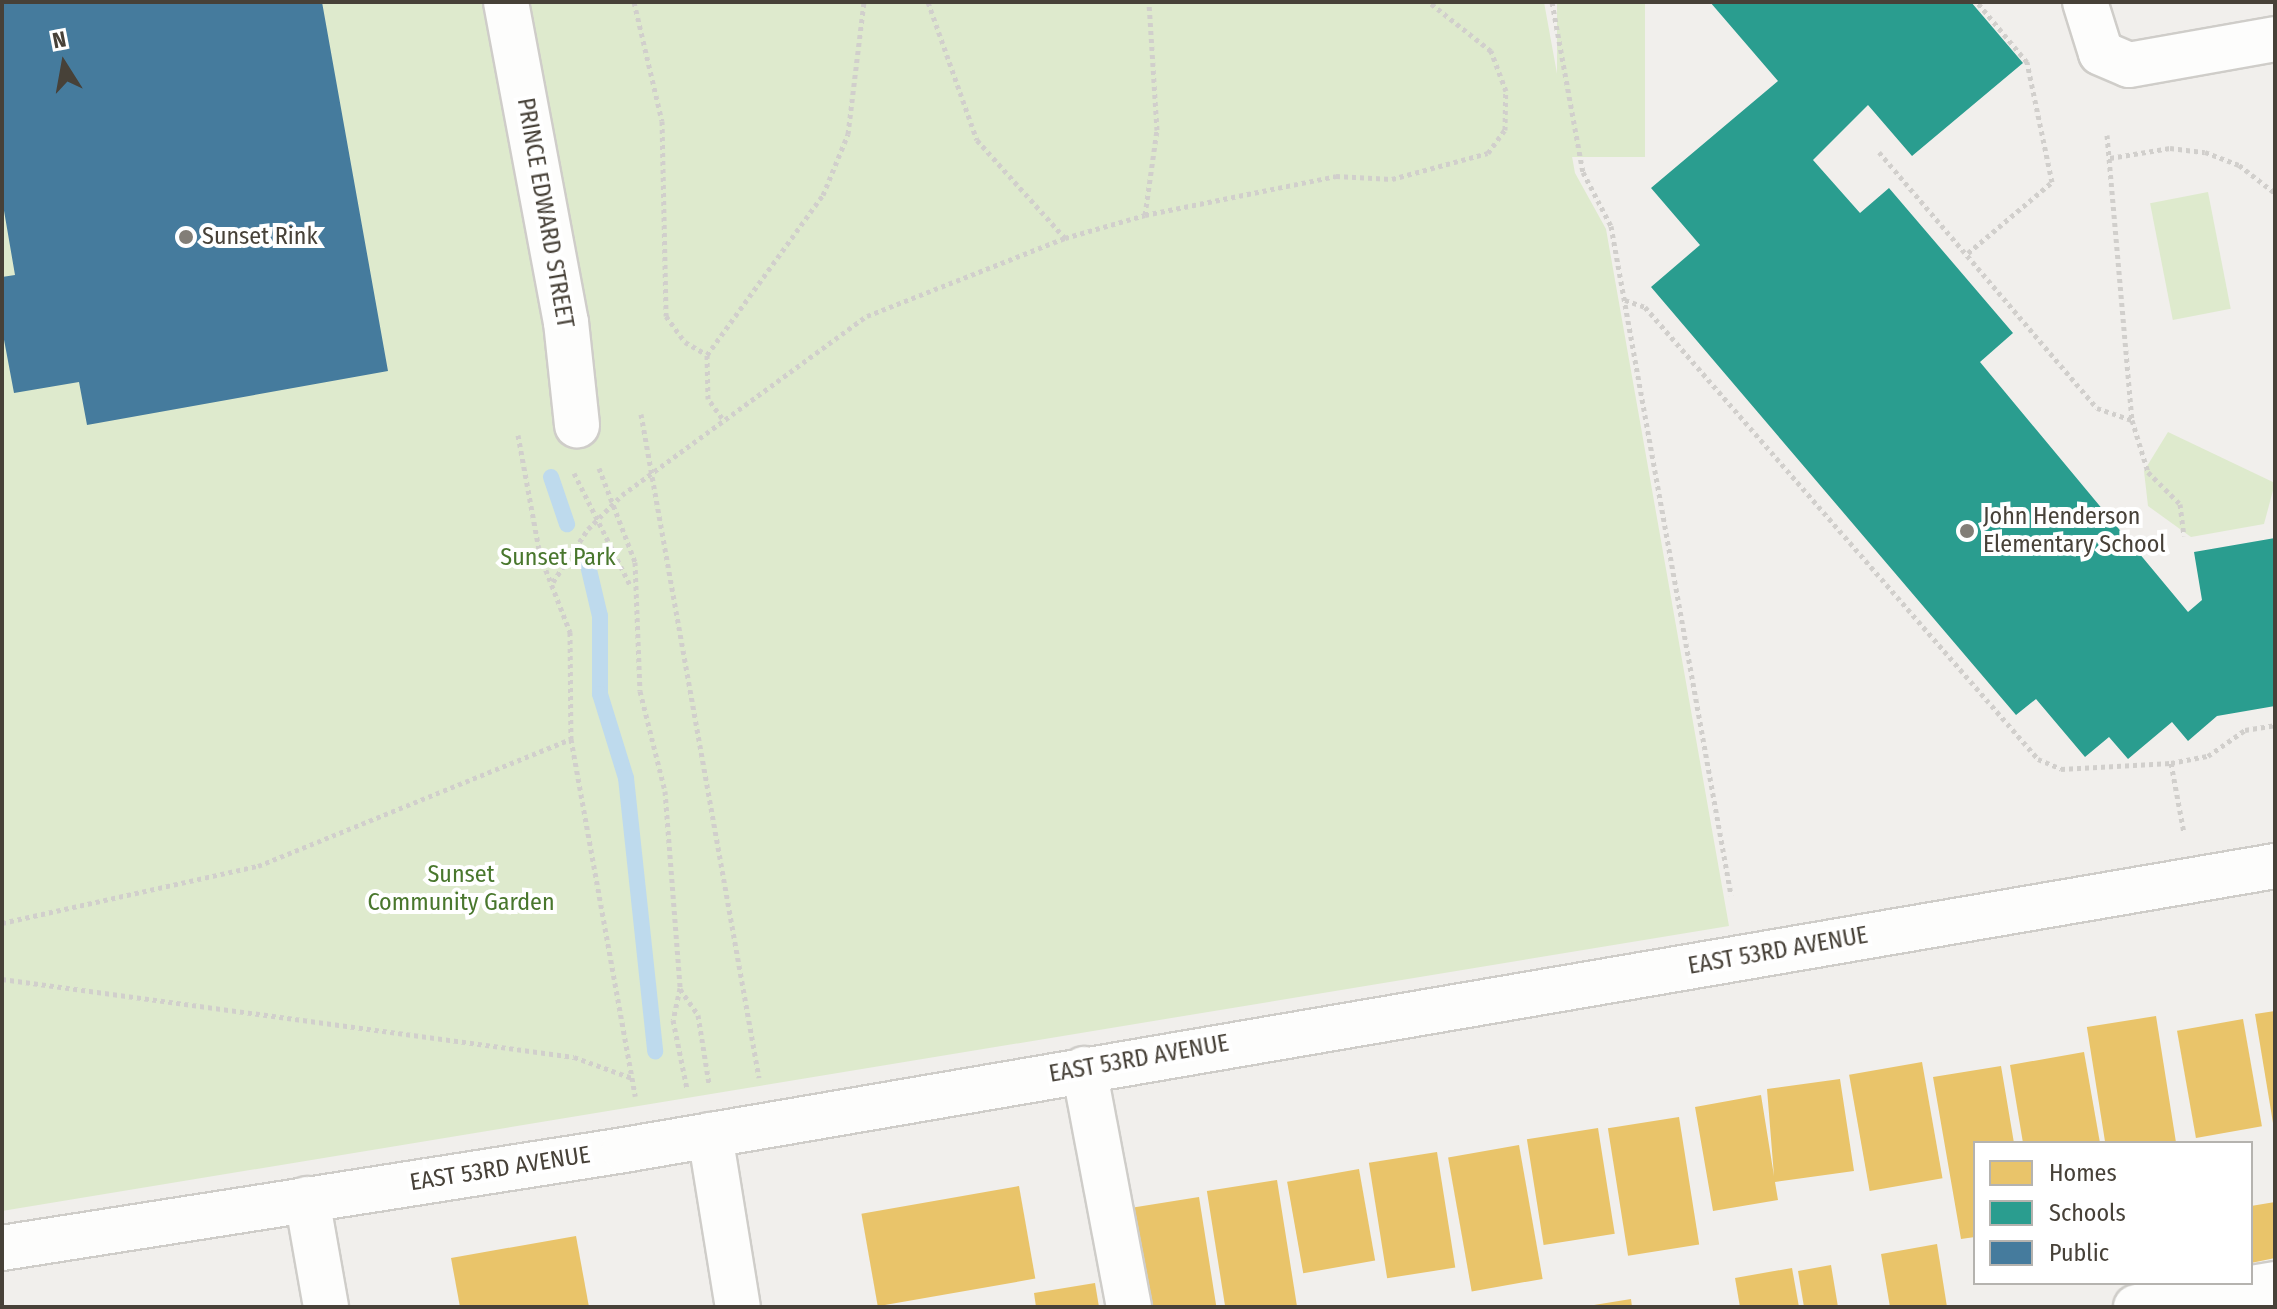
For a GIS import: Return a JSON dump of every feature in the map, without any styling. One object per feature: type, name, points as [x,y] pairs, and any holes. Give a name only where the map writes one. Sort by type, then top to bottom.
[{"type":"street","name":"PRINCE EDWARD STREET","points":[[506,2],[566,322],[580,445]]},
{"type":"street","points":[[2085,2],[2101,53],[2129,65],[2275,39]]},
{"type":"street","name":"EAST 53RD AVENUE","points":[[2,1248],[307,1199],[700,1119],[1084,1069],[2275,866]]},
{"type":"street","points":[[1084,1069],[1129,1307]]},
{"type":"street","points":[[700,1119],[738,1307]]},
{"type":"street","points":[[307,1199],[326,1307]]},
{"type":"street","points":[[2136,1307],[2275,1284]]},
{"type":"path","points":[[634,2],[662,121],[666,316],[685,342],[707,355]]},
{"type":"path","points":[[722,418],[708,399],[707,355],[823,195],[848,134],[864,2]]},
{"type":"path","points":[[928,2],[977,140],[1065,238]]},
{"type":"path","points":[[1145,215],[1157,130],[1149,2]]},
{"type":"path","points":[[553,582],[594,522],[612,505],[722,418],[867,316],[1065,238],[1145,215],[1336,176],[1392,179],[1488,153],[1505,130],[1506,91],[1491,51],[1429,2]]},
{"type":"path","points":[[1552,2],[1583,172],[1611,226],[1731,895]]},
{"type":"path","points":[[1968,253],[2052,182],[2027,62],[1977,2]]},
{"type":"path","points":[[2107,135],[2132,420],[2148,472],[2180,504],[2184,536]]},
{"type":"path","points":[[2110,158],[2170,148],[2205,152],[2239,165],[2275,193]]},
{"type":"path","points":[[1879,152],[2097,408],[2132,420]]},
{"type":"path","points":[[1625,300],[1645,307],[2038,759],[2061,769],[2171,763],[2208,756],[2245,730],[2275,725]]},
{"type":"path","points":[[641,414],[761,1091]]},
{"type":"path","points":[[518,435],[540,555],[570,632],[571,739],[637,1109]]},
{"type":"path","points":[[580,445],[612,505],[635,562],[631,586],[640,691],[665,791],[680,988],[673,1020],[700,1119]]},
{"type":"path","points":[[580,445],[594,522],[631,586]]},
{"type":"path","points":[[2,923],[258,866],[571,739]]},
{"type":"path","points":[[2171,763],[2192,880]]},
{"type":"path","points":[[2,979],[574,1057],[632,1078]]},
{"type":"path","points":[[680,988],[698,1015],[710,1091]]},
{"type":"green space","name":"Sunset Park","points":[[2,2],[1544,2],[1575,173],[1606,229],[1729,926],[2,1211]]},
{"type":"green space","points":[[1557,2],[1645,2],[1645,157],[1557,157]]},
{"type":"green space","points":[[2208,192],[2231,309],[2173,320],[2150,203]]},
{"type":"green space","points":[[2168,432],[2275,483],[2264,524],[2191,537],[2148,506],[2144,471]]},
{"type":"building: Homes","points":[[2275,1011],[2275,1123],[2273,1123],[2255,1014]]},
{"type":"building: Homes","points":[[2156,1016],[2176,1141],[2105,1141],[2087,1027]]},
{"type":"building: Homes","points":[[2243,1019],[2262,1126],[2196,1138],[2177,1031]]},
{"type":"building: Homes","points":[[2084,1052],[2100,1141],[2023,1141],[2010,1065]]},
{"type":"building: Homes","points":[[1922,1062],[1942,1178],[1870,1191],[1849,1075]]},
{"type":"building: Homes","points":[[2001,1066],[2014,1141],[1973,1141],[1973,1237],[1961,1239],[1933,1077]]},
{"type":"building: Homes","points":[[1840,1079],[1854,1171],[1775,1182],[1778,1200],[1713,1211],[1695,1107],[1761,1095],[1774,1176],[1767,1089]]},
{"type":"building: Homes","points":[[1679,1117],[1699,1244],[1628,1256],[1608,1128]]},
{"type":"building: Homes","points":[[1598,1128],[1615,1234],[1544,1245],[1527,1139]]},
{"type":"building: Homes","points":[[1519,1145],[1543,1279],[1472,1291],[1448,1158]]},
{"type":"building: Homes","points":[[1437,1152],[1455,1268],[1387,1278],[1369,1163]]},
{"type":"building: Homes","points":[[1359,1169],[1375,1261],[1303,1273],[1287,1182]]},
{"type":"building: Homes","points":[[1277,1180],[1297,1307],[1225,1307],[1207,1191]]},
{"type":"building: Homes","points":[[1019,1186],[1035,1279],[878,1306],[861,1214]]},
{"type":"building: Homes","points":[[1199,1197],[1216,1307],[1148,1307],[1132,1208]]},
{"type":"building: Homes","points":[[2275,1202],[2275,1258],[2253,1263],[2253,1206]]},
{"type":"building: Homes","points":[[576,1236],[589,1307],[460,1307],[451,1258]]},
{"type":"building: Homes","points":[[1937,1244],[1947,1307],[1890,1307],[1881,1254]]},
{"type":"building: Homes","points":[[1831,1265],[1838,1307],[1804,1307],[1798,1271]]},
{"type":"building: Homes","points":[[1792,1268],[1799,1307],[1740,1307],[1735,1278]]},
{"type":"building: Homes","points":[[1095,1283],[1099,1307],[1036,1307],[1034,1293]]},
{"type":"building: Homes","points":[[1631,1299],[1632,1307],[1594,1307],[1594,1305]]},
{"type":"building: Schools","points":[[1710,2],[1971,2],[2023,63],[1912,156],[1868,105],[1813,160],[1860,213],[1889,188],[2013,333],[1980,362],[2188,612],[2202,600],[2194,552],[2275,538],[2275,706],[2217,716],[2188,741],[2172,722],[2128,759],[2109,737],[2085,757],[2036,699],[2016,715],[1651,287],[1700,245],[1651,188],[1778,81]]},
{"type":"building: Public","name":"Sunset Rink","points":[[2,2],[322,2],[388,371],[87,425],[79,382],[14,393],[2,329],[2,277],[15,275],[2,199]]},
{"type":"waterway","points":[[551,477],[567,524]]},
{"type":"waterway","points":[[586,557],[600,616],[600,694],[626,778],[655,1051]]},
{"type":"place","name":"Sunset Rink","points":[[186,237]]},
{"type":"place","name":"John Henderson Elementary School","points":[[1967,531]]},
{"type":"park label","name":"Sunset Community Garden","points":[[461,889]]}]
